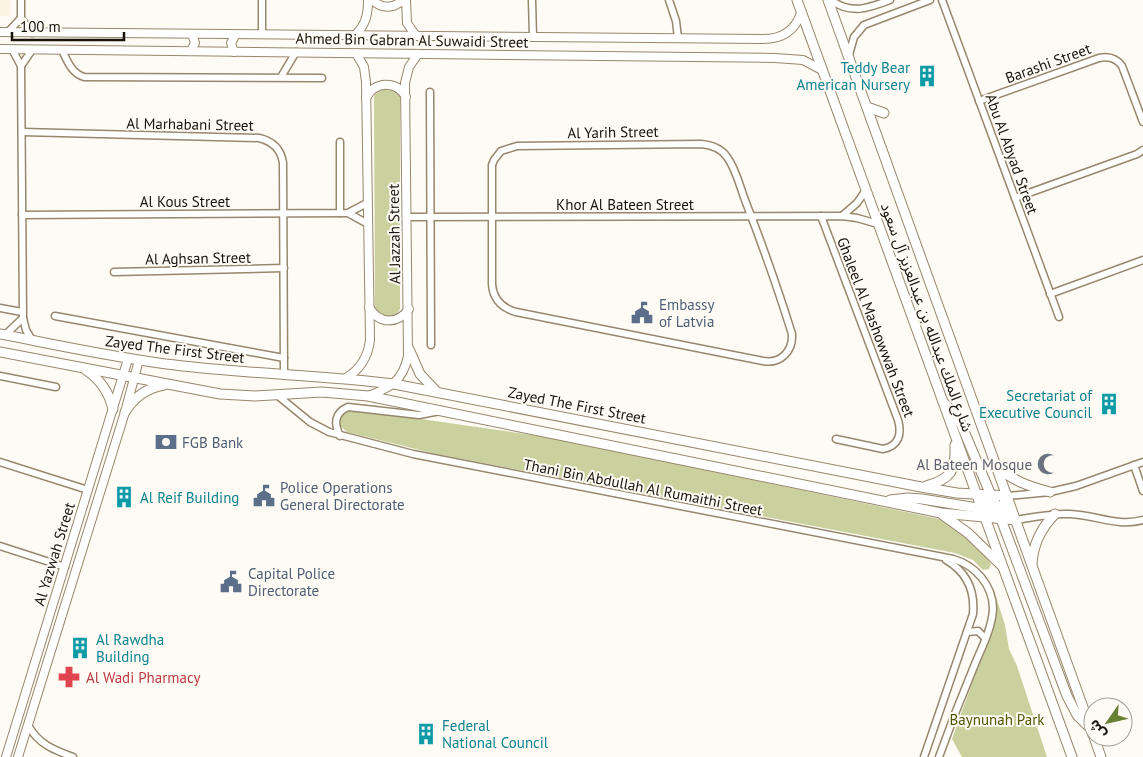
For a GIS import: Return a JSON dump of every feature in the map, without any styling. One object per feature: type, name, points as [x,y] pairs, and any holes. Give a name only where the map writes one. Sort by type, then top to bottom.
[{"type":"main road","name":"شارع الملك عبدالله بن عبدالعزيز آل سعود","points":[[797,0],[1072,757]]},
{"type":"main road","name":"شارع الملك عبدالله بن عبدالعزيز آل سعود","points":[[829,0],[1083,708]]},
{"type":"main road","points":[[867,107],[884,113]]},
{"type":"main road","name":"Zayed The First Street","points":[[2,334],[128,359],[211,369],[346,378],[394,384],[921,487],[957,493],[1008,496]]},
{"type":"main road","points":[[409,349],[420,374],[436,391]]},
{"type":"main road","name":"Zayed The First Street","points":[[0,352],[220,394],[255,396],[322,392],[368,396],[940,513],[983,513],[1001,519],[1016,520]]},
{"type":"main road","points":[[82,368],[93,374],[102,384],[109,396],[113,409]]},
{"type":"main road","points":[[125,412],[143,393],[153,388],[170,384]]},
{"type":"main road","points":[[943,402],[961,424],[1001,519],[1067,696],[1083,722]]},
{"type":"main road","points":[[921,487],[942,481],[952,471],[956,461],[955,434]]},
{"type":"main road","points":[[996,464],[1015,480],[1050,492]]},
{"type":"main road","points":[[976,494],[1016,520]]},
{"type":"main road","points":[[885,501],[900,498],[922,499],[983,513],[997,509],[1008,496]]},
{"type":"main road","points":[[940,513],[968,533],[1005,570]]},
{"type":"main road","points":[[1032,567],[1037,539],[1045,525],[1055,514]]},
{"type":"street","points":[[21,0],[21,18],[32,33]]},
{"type":"street","points":[[262,0],[262,34]]},
{"type":"street","points":[[355,35],[362,28],[366,19],[368,0]]},
{"type":"street","points":[[372,0],[380,6],[388,7],[397,5],[405,0],[407,23],[416,36]]},
{"type":"street","points":[[532,0],[533,37]]},
{"type":"street","points":[[669,0],[676,21],[678,38]]},
{"type":"street","points":[[829,0],[851,9],[863,9],[890,0]]},
{"type":"street","points":[[848,56],[856,34],[864,25],[930,0]]},
{"type":"street","name":"Abu Al Abyad Street","points":[[942,0],[1059,317]]},
{"type":"street","points":[[872,6],[871,14],[874,20]]},
{"type":"street","name":"Ahmed Bin Gabran Al Suwaidi Street","points":[[4,32],[773,39],[793,28],[801,13]]},
{"type":"street","points":[[4,32],[21,18]]},
{"type":"street","points":[[191,51],[195,43],[192,34]]},
{"type":"street","points":[[234,52],[231,42],[236,34]]},
{"type":"street","name":"Ahmed Bin Gabran Al Suwaidi Street","points":[[0,49],[775,58],[803,60],[822,70]]},
{"type":"street","points":[[12,49],[21,66],[23,315],[26,330],[32,340]]},
{"type":"street","points":[[21,66],[32,50]]},
{"type":"street","points":[[62,50],[77,75],[84,77],[322,78]]},
{"type":"street","points":[[281,78],[296,52]]},
{"type":"street","name":"Al Jazzah Street","points":[[346,378],[360,366],[367,354],[370,340],[365,72],[356,53]]},
{"type":"street","name":"Al Jazzah Street","points":[[394,384],[405,368],[409,349],[406,97],[407,72],[411,62],[418,54]]},
{"type":"street","name":"Barashi Street","points":[[979,101],[1099,58],[1108,57],[1116,60],[1122,66],[1143,122]]},
{"type":"street","points":[[366,98],[375,88],[388,84],[400,89],[406,97]]},
{"type":"street","points":[[430,92],[431,345]]},
{"type":"street","name":"Al Marhabani Street","points":[[22,132],[264,139],[274,145],[282,158],[284,374]]},
{"type":"street","points":[[340,142],[340,213]]},
{"type":"street","name":"Al Yarih Street","points":[[701,144],[716,147],[727,156],[751,216],[792,334],[792,344],[788,352],[772,362],[506,309],[496,298],[492,289],[493,216],[492,165],[497,155],[506,148],[517,146],[701,144]]},
{"type":"street","points":[[1015,198],[1143,150]]},
{"type":"street","points":[[842,216],[857,203],[866,190]]},
{"type":"street","name":"Al Kous Street","points":[[22,214],[348,213],[367,203]]},
{"type":"street","name":"Al Kous Street","points":[[348,213],[368,224]]},
{"type":"street","name":"Khor Al Bateen Street","points":[[407,216],[842,216],[878,224]]},
{"type":"street","name":"Ghaleel Al Mashowwah Street","points":[[821,216],[898,420],[900,432],[896,443],[883,449],[836,439]]},
{"type":"street","points":[[1050,294],[1143,260]]},
{"type":"street","name":"Al Aghsan Street","points":[[114,272],[284,268]]},
{"type":"street","points":[[0,308],[23,315]]},
{"type":"street","points":[[369,308],[378,318],[386,321],[399,318],[408,309]]},
{"type":"street","points":[[2,334],[23,315]]},
{"type":"street","points":[[55,316],[284,358]]},
{"type":"street","name":"Al Yazwah Street","points":[[6,757],[128,359]]},
{"type":"street","name":"Al Yazwah Street","points":[[18,757],[125,412],[139,360]]},
{"type":"street","points":[[0,376],[56,387]]},
{"type":"street","points":[[368,396],[394,384]]},
{"type":"street","name":"Thani Bin Abdullah Al Rumaithi Street","points":[[277,395],[310,422],[329,432],[413,454],[952,559],[965,564],[977,573],[986,584],[991,597],[991,622],[939,757]]},
{"type":"street","points":[[340,436],[336,428],[336,420],[339,414],[348,408],[418,415],[441,411]]},
{"type":"street","points":[[0,462],[88,490]]},
{"type":"street","name":"Zayed The First Street","points":[[1008,496],[1050,492],[1088,483],[1143,462]]},
{"type":"street","points":[[1134,466],[1143,491]]},
{"type":"street","name":"Zayed The First Street","points":[[1016,520],[1055,514],[1078,515],[1115,522],[1143,520]]},
{"type":"street","points":[[0,546],[64,567]]},
{"type":"street","name":"Thani Bin Abdullah Al Rumaithi Street","points":[[924,757],[973,614],[974,600],[972,588],[960,570],[943,558]]},
{"type":"street","points":[[967,632],[978,631],[985,638]]},
{"type":"street","points":[[28,725],[43,744],[53,750],[73,757]]},
{"type":"shaded area","points":[[0,0],[11,0],[10,16],[0,16]]},
{"type":"green space","points":[[389,85],[400,95],[400,309],[396,315],[387,319],[378,314],[375,307],[374,96],[378,90]]},
{"type":"green space","points":[[351,409],[553,438],[944,520],[976,546],[991,564],[989,569],[983,570],[973,560],[955,553],[436,454],[347,432],[340,426],[341,417]]},
{"type":"green space","name":"Baynunah Park","points":[[996,597],[1005,625],[1009,649],[1017,666],[1047,757],[962,757],[952,739],[994,622]]},
{"type":"place","name":"Teddy Bear American Nursery","points":[[927,76]]},
{"type":"place","name":"Embassy of Latvia","points":[[642,313]]},
{"type":"place","name":"Secretariat of Executive Council","points":[[1109,404]]},
{"type":"place","name":"FGB Bank","points":[[166,442]]},
{"type":"place","name":"Al Bateen Mosque","points":[[1048,464]]},
{"type":"place","name":"Police Operations General Directorate","points":[[264,496]]},
{"type":"place","name":"Al Reif Building","points":[[124,497]]},
{"type":"place","name":"Capital Police Directorate","points":[[231,582]]},
{"type":"place","name":"Al Rawdha Building","points":[[80,648]]},
{"type":"place","name":"Al Wadi Pharmacy","points":[[69,677]]},
{"type":"place","name":"Federal National Council","points":[[426,734]]}]
